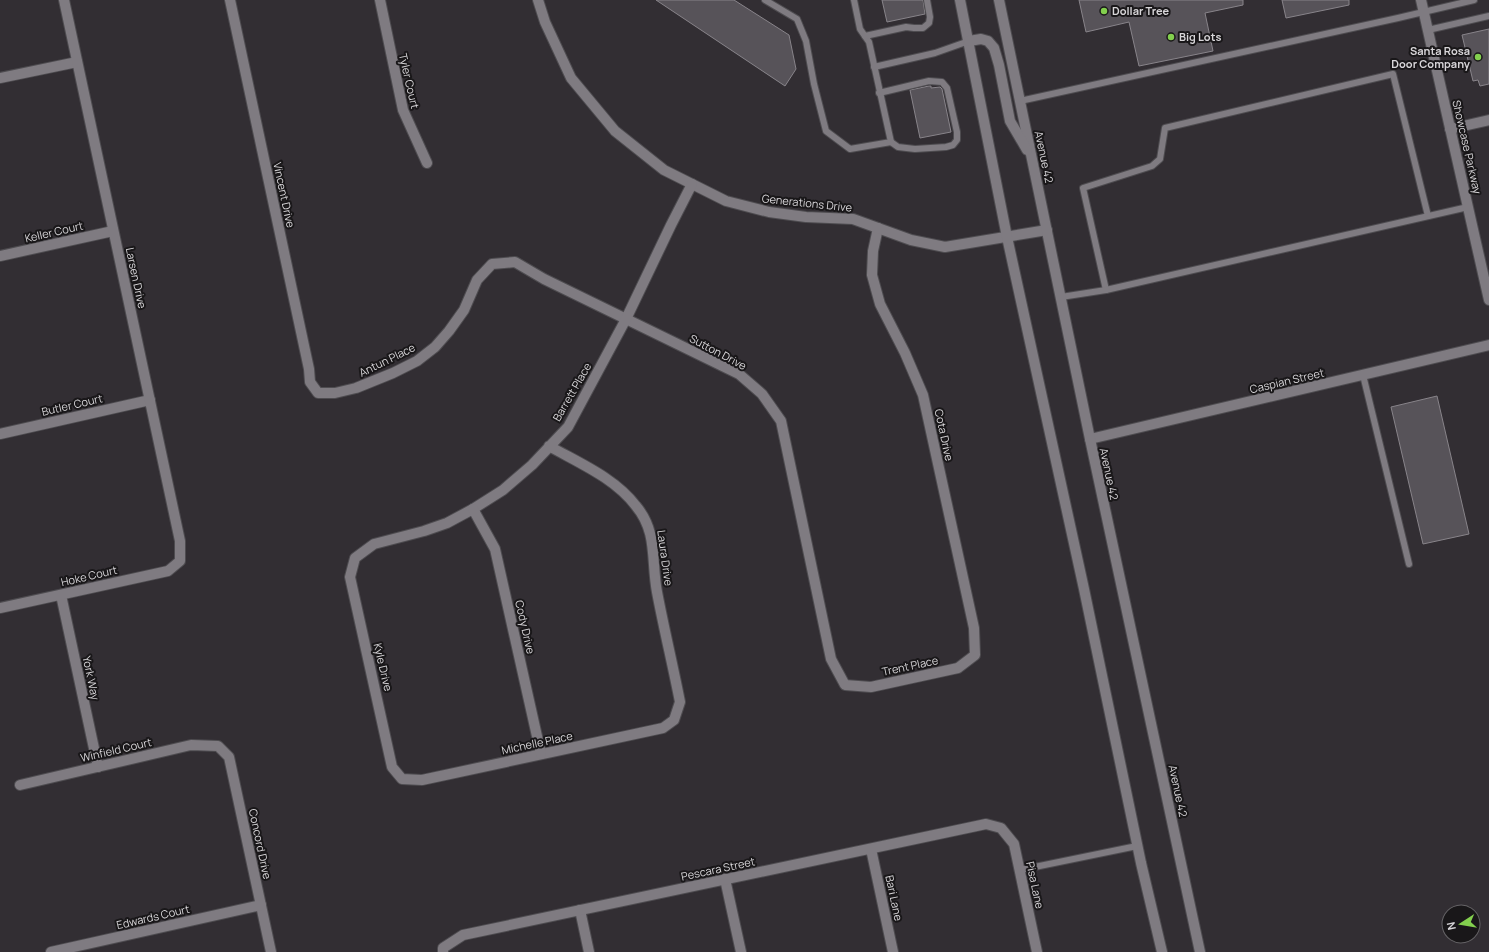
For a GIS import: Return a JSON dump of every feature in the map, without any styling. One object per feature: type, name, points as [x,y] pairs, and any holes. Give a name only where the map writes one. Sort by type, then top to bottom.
[{"type":"street","name":"Larsen Drive","points":[[64,0],[180,541],[180,561]]},
{"type":"street","name":"Vincent Drive","points":[[230,0],[309,369],[310,382],[318,393]]},
{"type":"street","name":"Tyler Court","points":[[380,0],[403,110],[427,163]]},
{"type":"street","name":"Generations Drive","points":[[538,0],[545,22],[571,78],[614,131],[664,170],[726,201],[769,212],[853,219],[912,240],[945,247],[1047,230]]},
{"type":"street","points":[[960,0],[1007,237],[1084,589],[1137,846],[1162,952]]},
{"type":"street","name":"Avenue 42","points":[[999,0],[1060,297],[1200,952]]},
{"type":"street","name":"Showcase Parkway","points":[[1421,0],[1489,300]]},
{"type":"street","points":[[969,41],[981,39],[988,41],[994,48],[999,65],[1010,121],[1032,159]]},
{"type":"street","points":[[0,78],[77,62]]},
{"type":"street","points":[[1450,129],[1489,120]]},
{"type":"street","name":"Barrett Place","points":[[355,558],[374,544],[424,531],[447,523],[473,509],[503,490],[532,465],[568,427],[626,319],[692,184]]},
{"type":"street","name":"Cota Drive","points":[[878,228],[873,252],[872,275],[880,304],[906,353],[923,395],[974,628],[975,655]]},
{"type":"street","name":"Keller Court","points":[[0,256],[114,231]]},
{"type":"street","name":"Sutton Drive","points":[[492,264],[515,262],[544,279],[738,374],[762,394],[781,421],[832,659],[844,686]]},
{"type":"street","name":"Antun Place","points":[[318,393],[334,393],[356,388],[417,361],[435,347],[449,331],[464,310],[477,280],[492,264]]},
{"type":"street","name":"Caspian Street","points":[[1090,439],[1489,346]]},
{"type":"street","name":"Butler Court","points":[[0,434],[150,400]]},
{"type":"street","name":"Laura Drive","points":[[549,446],[617,485],[636,506],[648,523],[654,551],[657,590],[680,702],[674,720]]},
{"type":"street","name":"Cody Drive","points":[[473,509],[496,549],[541,754]]},
{"type":"street","name":"Kyle Drive","points":[[355,558],[350,577],[392,767],[402,779]]},
{"type":"street","name":"Hoke Court","points":[[0,608],[168,571],[180,561]]},
{"type":"street","name":"York Way","points":[[61,595],[98,767]]},
{"type":"street","name":"Trent Place","points":[[844,686],[871,687],[958,668],[975,655]]},
{"type":"street","name":"Michelle Place","points":[[402,779],[422,780],[663,728],[674,720]]},
{"type":"street","name":"Winfield Court","points":[[20,785],[191,745],[218,746]]},
{"type":"street","name":"Concord Drive","points":[[218,746],[229,757],[271,952]]},
{"type":"street","name":"Pescara Street","points":[[443,950],[463,935],[986,824],[1001,828]]},
{"type":"street","name":"Pisa Lane","points":[[1001,828],[1014,844],[1037,952]]},
{"type":"street","name":"Bari Lane","points":[[871,848],[893,952]]},
{"type":"street","points":[[725,879],[741,952]]},
{"type":"street","name":"Edwards Court","points":[[51,952],[261,905]]},
{"type":"street","points":[[580,910],[589,952]]},
{"type":"lane","points":[[765,0],[797,19],[806,41],[814,84],[826,131],[850,149],[891,142]]},
{"type":"lane","points":[[854,0],[860,29],[868,42],[891,142],[898,147],[907,149],[946,148],[953,145],[956,140],[957,132],[947,88],[942,82],[929,81],[880,92]]},
{"type":"lane","points":[[865,36],[906,27],[923,28],[929,23],[930,17],[927,0]]},
{"type":"lane","points":[[1020,101],[1474,0]]},
{"type":"lane","points":[[1428,30],[1489,16]]},
{"type":"lane","points":[[874,67],[935,53],[969,41]]},
{"type":"lane","points":[[1106,290],[1083,188],[1152,166],[1160,159],[1165,128],[1394,74],[1428,216]]},
{"type":"lane","points":[[1060,297],[1106,290],[1468,207]]},
{"type":"lane","points":[[1363,375],[1409,564]]},
{"type":"lane","points":[[1020,870],[1137,846]]},
{"type":"building","points":[[656,0],[734,0],[789,35],[796,69],[785,86]]},
{"type":"building","points":[[882,0],[923,0],[925,14],[887,22]]},
{"type":"building","name":"Big Lots","points":[[1079,0],[1243,0],[1243,5],[1205,13],[1213,51],[1139,66],[1129,22],[1086,32]]},
{"type":"building","points":[[1282,0],[1349,0],[1349,5],[1286,18]]},
{"type":"building","name":"Santa Rosa Door Company","points":[[1489,29],[1489,84],[1480,86],[1478,80],[1473,81],[1462,35]]},
{"type":"building","points":[[931,86],[931,88],[940,87],[942,89],[951,132],[920,138],[910,90]]},
{"type":"building","points":[[1437,396],[1469,534],[1423,544],[1391,407]]},
{"type":"place","name":"Dollar Tree","points":[[1104,11]]},
{"type":"place","name":"Big Lots","points":[[1171,37]]},
{"type":"place","name":"Santa Rosa Door Company","points":[[1478,57]]}]
